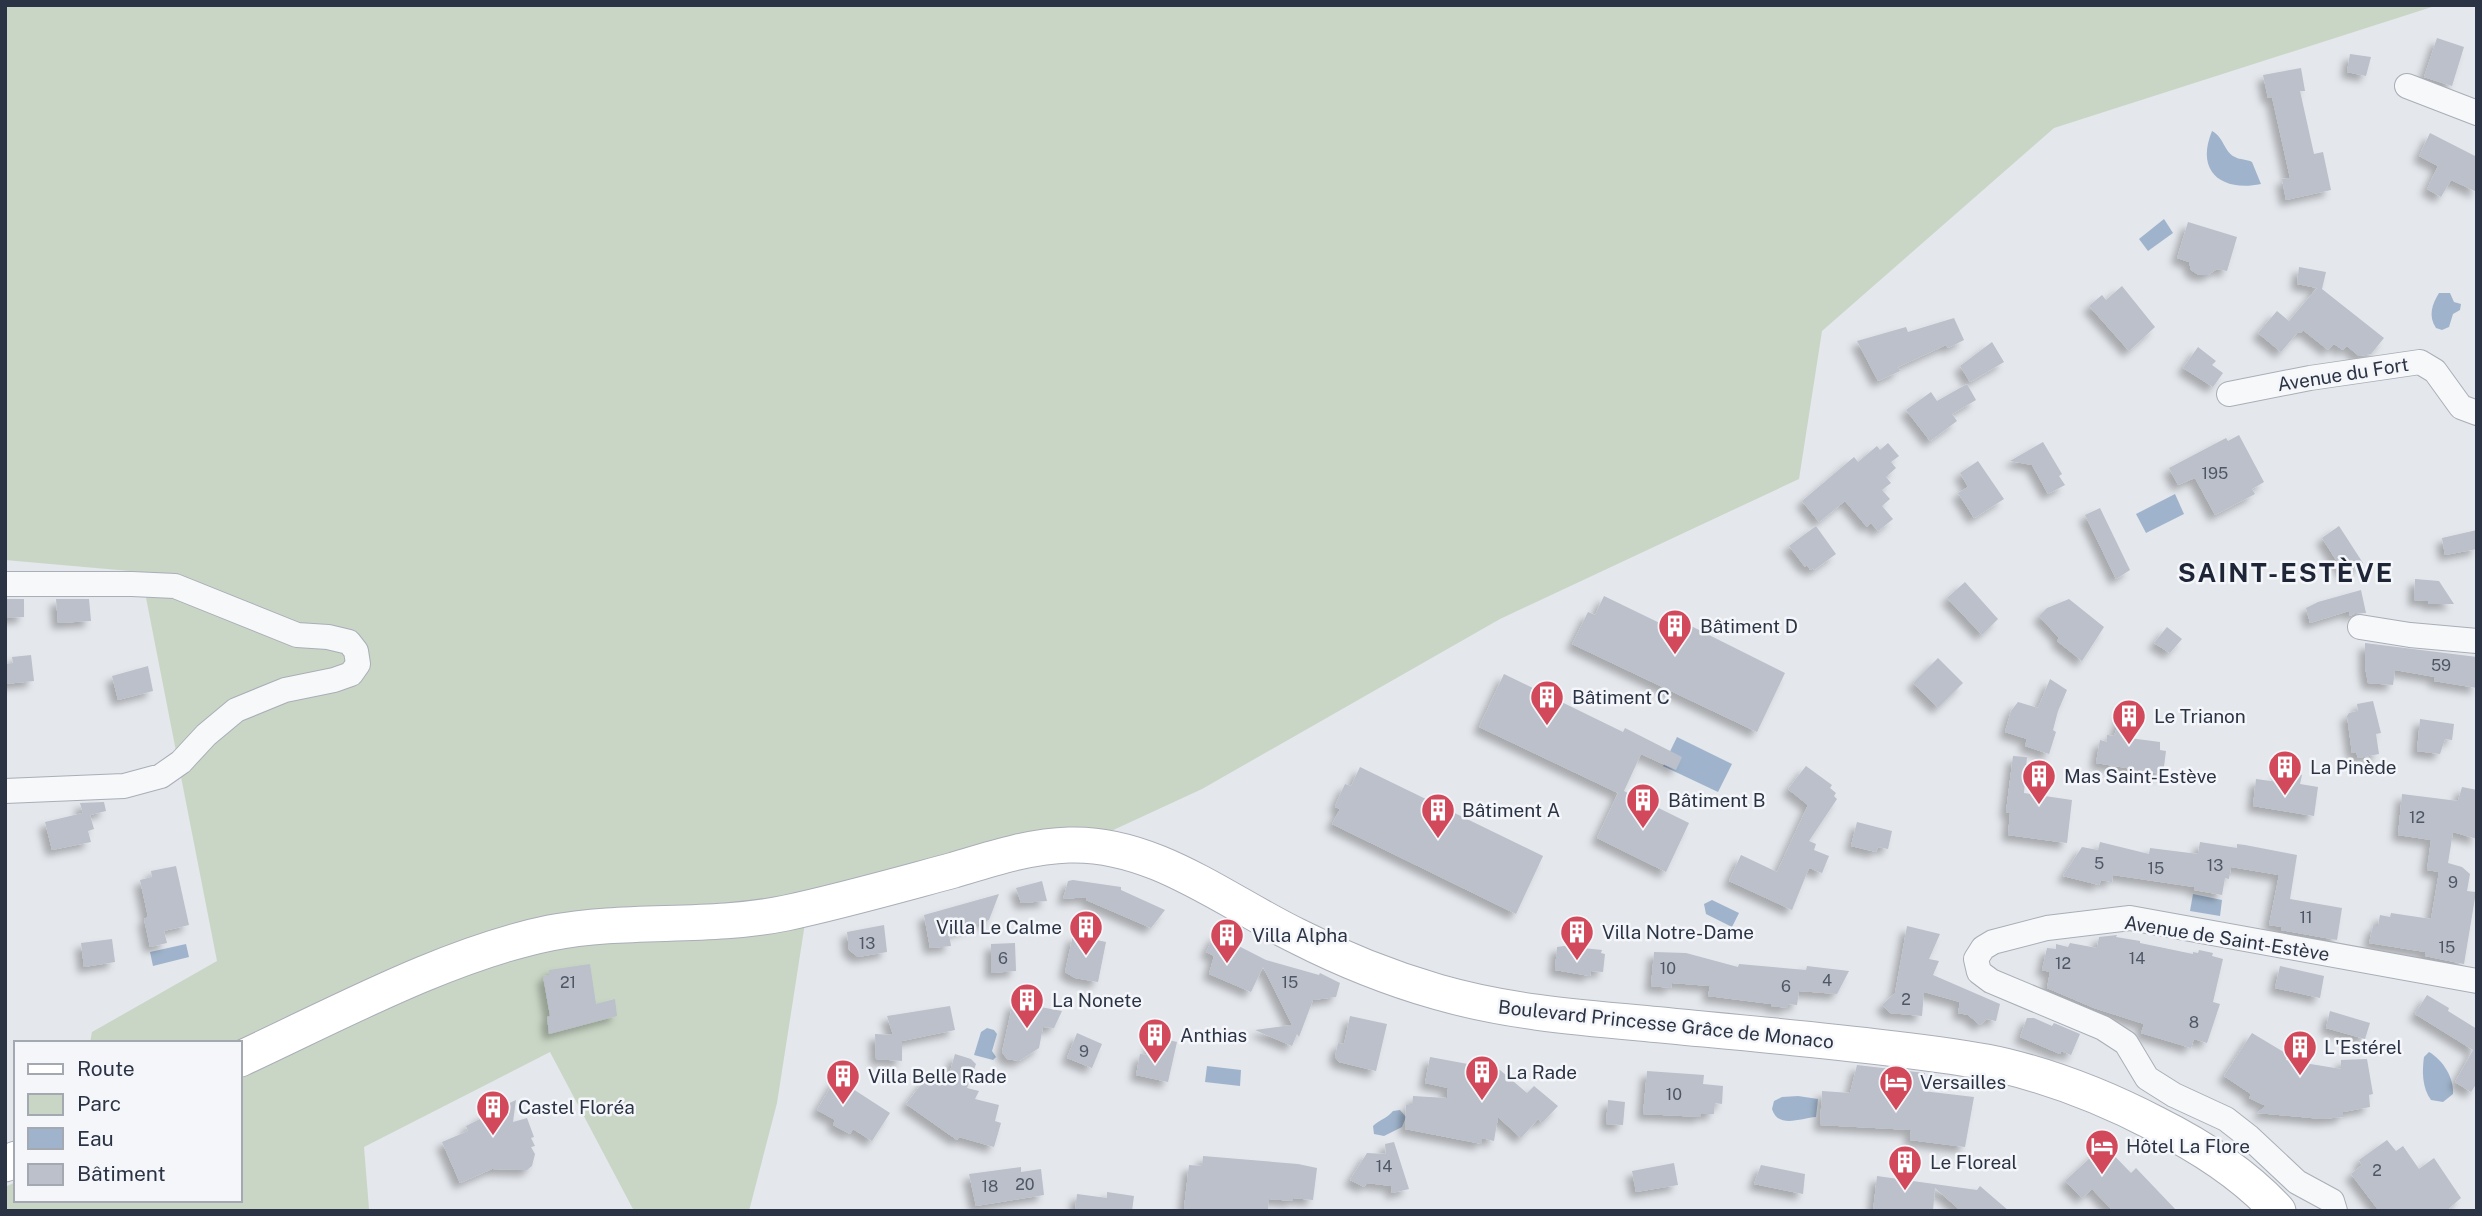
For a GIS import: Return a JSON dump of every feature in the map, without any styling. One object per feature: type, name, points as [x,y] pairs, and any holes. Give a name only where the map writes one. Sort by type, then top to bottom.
[{"type":"main road","name":"Boulevard Princesse Grâce de Monaco","points":[[242,1058],[438,969],[504,945],[548,933],[587,928],[748,919],[785,913],[884,889],[1028,849],[1070,845],[1097,846],[1117,849],[1161,865],[1297,937],[1361,966],[1480,1003],[1553,1015],[1809,1039],[1949,1056],[2004,1066],[2064,1083],[2171,1131],[2239,1175],[2278,1211]]},
{"type":"street","points":[[2407,86],[2477,113]]},
{"type":"street","name":"Avenue du Fort","points":[[2229,394],[2310,378],[2420,362],[2435,371],[2461,407],[2477,413]]},
{"type":"street","points":[[5,584],[132,583],[175,586],[297,635],[349,642],[356,651],[358,664],[351,674],[334,681],[285,690],[236,710],[206,735],[181,762],[161,776],[124,786],[5,791]]},
{"type":"street","points":[[2360,627],[2477,641]]},
{"type":"street","name":"Avenue de Saint-Estève","points":[[2335,1211],[2332,1201],[2297,1182],[2226,1119],[2174,1095],[2147,1078],[2126,1043],[2103,1028],[1992,981],[1979,972],[1976,959],[1983,948],[1993,942],[2047,928],[2130,918],[2477,981]]},
{"type":"green space","points":[[5,5],[2438,5],[2054,128],[1822,331],[1799,479],[1500,619],[1202,789],[1109,832],[810,891],[777,1103],[749,1211],[634,1211],[550,1052],[364,1147],[369,1209],[365,1211],[5,1211],[5,1187],[14,1183],[14,1202],[242,1202],[242,1041],[90,1041],[92,1032],[217,961],[141,572],[5,560]]},
{"type":"water","points":[[2212,131],[2231,155],[2252,162],[2261,184],[2234,185],[2216,176],[2207,158]]},
{"type":"water","points":[[2164,219],[2173,233],[2148,251],[2139,239]]},
{"type":"water","points":[[2439,293],[2450,293],[2454,302],[2461,304],[2460,310],[2453,314],[2449,327],[2442,330],[2436,328],[2432,315]]},
{"type":"water","points":[[2175,494],[2184,514],[2146,533],[2136,514]]},
{"type":"water","points":[[1677,737],[1732,764],[1718,792],[1663,766]]},
{"type":"water","points":[[2193,894],[2222,900],[2220,916],[2190,911]]},
{"type":"water","points":[[1712,900],[1739,913],[1732,927],[1706,914],[1704,904]]},
{"type":"water","points":[[186,944],[189,957],[153,966],[150,952]]},
{"type":"water","points":[[987,1028],[997,1034],[992,1051],[996,1057],[993,1060],[974,1055],[981,1032]]},
{"type":"water","points":[[2429,1052],[2443,1065],[2452,1082],[2453,1094],[2443,1102],[2431,1100],[2424,1085],[2424,1057]]},
{"type":"water","points":[[1207,1066],[1241,1070],[1240,1086],[1205,1082]]},
{"type":"water","points":[[1782,1097],[1818,1099],[1816,1117],[1785,1121],[1775,1115],[1772,1109],[1774,1101]]},
{"type":"water","points":[[1400,1110],[1406,1117],[1402,1127],[1384,1136],[1374,1134],[1373,1126],[1393,1111]]},
{"type":"building","points":[[2437,38],[2464,47],[2452,86],[2424,77]]},
{"type":"building","points":[[2350,54],[2371,57],[2366,76],[2347,72]]},
{"type":"building","points":[[2301,68],[2305,91],[2300,91],[2314,154],[2323,152],[2331,190],[2286,200],[2282,179],[2290,178],[2272,97],[2268,98],[2263,75]]},
{"type":"building","points":[[2430,133],[2477,157],[2477,192],[2451,180],[2441,197],[2427,189],[2438,166],[2419,156]]},
{"type":"building","points":[[2188,222],[2237,237],[2227,271],[2217,269],[2208,275],[2199,275],[2191,270],[2189,262],[2177,258]]},
{"type":"building","points":[[2299,267],[2326,272],[2322,289],[2384,338],[2371,354],[2359,356],[2347,346],[2343,350],[2334,344],[2328,350],[2303,330],[2298,332],[2281,352],[2258,333],[2277,311],[2289,321],[2317,288],[2297,284]]},
{"type":"building","points":[[2122,286],[2155,327],[2129,351],[2089,306],[2102,295],[2106,300]]},
{"type":"building","points":[[1954,318],[1964,340],[1948,348],[1946,345],[1898,367],[1900,371],[1878,381],[1857,341],[1906,327],[1908,332]]},
{"type":"building","points":[[1992,342],[2004,362],[1970,382],[1960,366]]},
{"type":"building","points":[[2198,347],[2216,361],[2212,365],[2223,373],[2213,387],[2183,368]]},
{"type":"building","points":[[1967,384],[1976,400],[1952,414],[1957,421],[1930,441],[1906,410],[1931,392],[1937,401]]},
{"type":"building","points":[[2239,435],[2264,482],[2252,489],[2255,494],[2215,515],[2195,478],[2178,485],[2169,468],[2226,438],[2228,441]]},
{"type":"building","points":[[2043,442],[2062,474],[2059,476],[2065,485],[2048,494],[2032,465],[2010,461]]},
{"type":"building","points":[[1888,443],[1899,456],[1891,462],[1896,468],[1886,477],[1891,483],[1882,490],[1890,499],[1882,506],[1893,519],[1878,531],[1871,523],[1867,527],[1845,501],[1819,522],[1802,501],[1854,457],[1858,462],[1877,446],[1880,450]]},
{"type":"building","points":[[1978,461],[2004,499],[1974,518],[1958,493],[1968,487],[1960,473]]},
{"type":"building","points":[[2100,508],[2130,570],[2116,579],[2085,515]]},
{"type":"building","points":[[1816,526],[1836,554],[1810,570],[1789,546]]},
{"type":"building","points":[[2339,526],[2363,563],[2345,574],[2322,538]]},
{"type":"building","points":[[2477,530],[2477,549],[2445,555],[2442,538]]},
{"type":"building","points":[[2415,579],[2439,581],[2454,604],[2428,604],[2428,601],[2414,600]]},
{"type":"building","points":[[1965,582],[1998,619],[1982,635],[1947,598]]},
{"type":"building","points":[[2361,590],[2366,613],[2350,616],[2349,611],[2310,623],[2306,608]]},
{"type":"building","name":"Bâtiment D","points":[[1604,596],[1670,628],[1675,618],[1785,673],[1757,732],[1572,644],[1588,612],[1595,615]]},
{"type":"building","points":[[5,599],[24,599],[24,617],[5,618]]},
{"type":"building","points":[[56,599],[89,599],[91,621],[58,623]]},
{"type":"building","points":[[2069,599],[2104,627],[2082,661],[2057,641],[2059,638],[2039,616],[2047,608]]},
{"type":"building","points":[[2167,627],[2182,639],[2170,653],[2154,643]]},
{"type":"building","points":[[2365,643],[2477,657],[2477,688],[2434,681],[2435,677],[2395,670],[2393,685],[2368,683]]},
{"type":"building","points":[[31,655],[34,681],[5,684],[5,664],[13,663],[12,657]]},
{"type":"building","points":[[1938,658],[1963,683],[1938,708],[1913,683]]},
{"type":"building","points":[[148,666],[153,691],[118,700],[112,676]]},
{"type":"building","points":[[1504,674],[1623,732],[1625,728],[1682,757],[1676,770],[1641,754],[1624,791],[1689,823],[1666,872],[1597,838],[1618,793],[1479,727]]},
{"type":"building","points":[[2050,679],[2067,690],[2058,711],[2053,730],[2056,732],[2049,754],[2025,746],[2027,739],[2005,732],[2011,711],[2018,702],[2038,708]]},
{"type":"building","points":[[2373,701],[2381,733],[2376,734],[2379,754],[2358,758],[2356,752],[2352,753],[2347,716],[2358,711],[2357,704]]},
{"type":"building","name":"Le Trianon","points":[[2125,702],[2132,703],[2129,738],[2160,742],[2160,750],[2166,751],[2163,774],[2096,763],[2100,740],[2107,742],[2107,735],[2114,736]]},
{"type":"building","points":[[2420,719],[2454,724],[2452,740],[2445,739],[2440,754],[2417,751]]},
{"type":"building","name":"Mas Saint-Estève","points":[[2013,756],[2027,757],[2024,793],[2072,800],[2067,843],[2008,835],[2010,813],[2006,812]]},
{"type":"building","points":[[1806,766],[1832,785],[1830,788],[1836,793],[1834,796],[1837,799],[1809,841],[1816,844],[1814,850],[1829,856],[1822,873],[1809,868],[1792,910],[1729,881],[1741,855],[1777,872],[1808,805],[1788,789]]},
{"type":"building","name":"Bâtiment A","points":[[1360,767],[1543,856],[1516,914],[1332,824],[1340,809],[1335,807],[1345,784],[1351,786]]},
{"type":"building","name":"La Pinède","points":[[2279,772],[2302,775],[2300,784],[2318,787],[2314,816],[2253,806],[2256,779],[2278,782]]},
{"type":"building","points":[[2462,787],[2477,790],[2477,839],[2453,832],[2448,863],[2462,867],[2470,874],[2467,891],[2476,892],[2464,964],[2425,956],[2425,952],[2369,943],[2373,926],[2378,926],[2380,915],[2390,917],[2391,913],[2431,919],[2439,872],[2427,870],[2431,840],[2398,835],[2402,794],[2458,801]]},
{"type":"building","points":[[104,802],[106,811],[90,815],[94,829],[88,831],[91,842],[52,850],[45,822],[83,813],[80,803]]},
{"type":"building","points":[[1857,822],[1892,831],[1888,849],[1878,847],[1876,852],[1851,846]]},
{"type":"building","points":[[2100,842],[2149,854],[2150,848],[2198,854],[2200,842],[2237,848],[2237,844],[2245,845],[2297,855],[2290,899],[2342,908],[2337,940],[2281,930],[2282,927],[2269,925],[2279,875],[2231,867],[2229,879],[2225,878],[2222,895],[2194,890],[2194,887],[2113,875],[2112,882],[2101,880],[2099,885],[2063,876],[2082,847],[2098,850]]},
{"type":"building","points":[[176,866],[189,925],[164,931],[167,943],[150,947],[144,919],[148,917],[140,880],[152,877],[151,871]]},
{"type":"building","points":[[1042,881],[1047,901],[1021,903],[1016,888]]},
{"type":"building","points":[[1068,881],[1121,887],[1121,890],[1165,910],[1151,928],[1086,900],[1087,897],[1063,899]]},
{"type":"building","points":[[999,894],[989,920],[949,934],[951,946],[930,948],[924,915]]},
{"type":"building","points":[[884,925],[887,952],[858,957],[849,950],[847,932]]},
{"type":"building","points":[[1907,926],[1940,934],[1929,959],[1939,961],[1933,975],[2000,1004],[1996,1021],[1987,1019],[1980,1025],[1968,1015],[1958,1013],[1960,1002],[1924,992],[1922,1016],[1890,1013],[1882,1005],[1895,993]]},
{"type":"building","points":[[1215,934],[1266,960],[1319,975],[1320,973],[1340,983],[1336,997],[1313,1000],[1299,1037],[1297,1034],[1292,1046],[1255,1030],[1292,1025],[1263,967],[1251,992],[1209,974],[1214,956],[1206,952]]},
{"type":"building","name":"Villa Le Calme","points":[[1073,935],[1106,942],[1098,982],[1075,978],[1065,972]]},
{"type":"building","points":[[2117,935],[2116,937],[2193,954],[2199,950],[2213,953],[2212,956],[2223,959],[2213,1002],[2220,1004],[2207,1043],[2194,1039],[2191,1048],[2141,1033],[2144,1024],[2094,1008],[2047,988],[2050,972],[2042,970],[2047,948],[2056,949],[2056,944],[2068,947],[2070,943],[2097,948],[2099,937]]},
{"type":"building","points":[[112,939],[115,962],[84,967],[81,943]]},
{"type":"building","points":[[1015,943],[1016,971],[991,973],[991,944]]},
{"type":"building","name":"Villa Notre-Dame","points":[[1557,947],[1602,950],[1601,953],[1605,954],[1603,972],[1591,971],[1590,976],[1555,970]]},
{"type":"building","points":[[1654,952],[1686,953],[1738,967],[1739,964],[1806,970],[1807,966],[1849,971],[1837,994],[1799,991],[1797,1005],[1788,1004],[1788,1008],[1708,996],[1710,986],[1672,983],[1671,988],[1651,986]]},
{"type":"building","points":[[590,964],[596,1004],[615,999],[617,1016],[549,1034],[547,1017],[550,1016],[543,976],[549,975],[549,970]]},
{"type":"building","points":[[2280,966],[2324,976],[2320,998],[2275,988]]},
{"type":"building","points":[[2427,995],[2477,1029],[2477,1083],[2471,1092],[2455,1082],[2473,1050],[2415,1014]]},
{"type":"building","name":"La Nonete","points":[[1013,1002],[1062,1011],[1054,1028],[1043,1027],[1039,1048],[1019,1061],[1007,1059],[1002,1052]]},
{"type":"building","points":[[950,1006],[955,1030],[902,1041],[902,1061],[876,1059],[875,1034],[893,1035],[887,1016]]},
{"type":"building","points":[[2330,1011],[2370,1023],[2365,1039],[2326,1028]]},
{"type":"building","points":[[1350,1016],[1387,1024],[1376,1071],[1339,1062],[1335,1057],[1338,1043],[1344,1044]]},
{"type":"building","points":[[2027,1018],[2034,1018],[2052,1026],[2054,1023],[2080,1034],[2071,1055],[2061,1051],[2060,1054],[2020,1037]]},
{"type":"building","name":"Anthias","points":[[1154,1031],[1170,1034],[1169,1040],[1177,1042],[1168,1082],[1136,1075],[1140,1054],[1148,1055]]},
{"type":"building","points":[[1077,1033],[1102,1044],[1092,1068],[1067,1058]]},
{"type":"building","name":"L'Estérel","points":[[2252,1033],[2287,1054],[2286,1060],[2341,1069],[2341,1060],[2367,1059],[2373,1094],[2369,1095],[2370,1107],[2343,1112],[2343,1117],[2322,1119],[2257,1113],[2266,1106],[2249,1098],[2251,1094],[2224,1076]]},
{"type":"building","points":[[955,1054],[971,1059],[976,1064],[967,1088],[979,1091],[975,1099],[999,1105],[995,1121],[1001,1123],[994,1147],[959,1137],[957,1140],[906,1104],[927,1077],[947,1082]]},
{"type":"building","name":"La Rade","points":[[1430,1057],[1500,1070],[1527,1093],[1534,1086],[1558,1106],[1542,1123],[1538,1119],[1521,1138],[1498,1117],[1494,1141],[1482,1138],[1482,1144],[1405,1129],[1406,1105],[1412,1105],[1413,1096],[1447,1098],[1448,1088],[1425,1083]]},
{"type":"building","name":"Versailles","points":[[1857,1065],[1925,1073],[1923,1091],[1974,1097],[1965,1147],[1910,1140],[1911,1130],[1820,1125],[1822,1091],[1850,1093]]},
{"type":"building","points":[[1647,1071],[1704,1075],[1703,1084],[1723,1086],[1722,1104],[1715,1103],[1714,1114],[1701,1114],[1701,1117],[1643,1114]]},
{"type":"building","name":"Villa Belle Rade","points":[[836,1078],[890,1113],[872,1141],[853,1129],[850,1134],[833,1125],[835,1120],[817,1110]]},
{"type":"building","name":"Castel Floréa","points":[[516,1100],[513,1122],[527,1118],[534,1137],[531,1138],[535,1146],[531,1147],[535,1154],[532,1166],[527,1170],[492,1169],[460,1183],[442,1142],[468,1131],[466,1126],[480,1119],[479,1117]]},
{"type":"building","points":[[1608,1100],[1625,1102],[1623,1125],[1606,1124]]},
{"type":"building","points":[[2387,1140],[2396,1151],[2403,1146],[2419,1169],[2434,1158],[2461,1198],[2446,1211],[2379,1211],[2351,1174],[2362,1165],[2359,1160]]},
{"type":"building","points":[[1394,1142],[1409,1189],[1392,1193],[1391,1186],[1367,1183],[1364,1187],[1350,1180],[1367,1153],[1386,1154],[1385,1144]]},
{"type":"building","name":"Hôtel La Flore","points":[[2104,1145],[2131,1173],[2136,1168],[2177,1211],[2113,1211],[2092,1189],[2082,1198],[2065,1181]]},
{"type":"building","points":[[1203,1156],[1317,1168],[1313,1200],[1269,1199],[1268,1211],[1198,1211],[1184,1208],[1189,1165],[1202,1166]]},
{"type":"building","points":[[1674,1163],[1678,1185],[1636,1192],[1632,1171]]},
{"type":"building","points":[[1761,1165],[1805,1174],[1803,1194],[1754,1184]]},
{"type":"building","points":[[1021,1167],[1021,1172],[1041,1169],[1044,1195],[976,1206],[969,1174]]},
{"type":"building","points":[[1877,1176],[1977,1190],[1980,1186],[2009,1211],[1961,1211],[1935,1188],[1933,1211],[1873,1211]]},
{"type":"building","points":[[1107,1192],[1134,1196],[1132,1211],[1075,1211],[1077,1194],[1107,1198]]},
{"type":"place","name":"Bâtiment D","points":[[1675,656]]},
{"type":"place","name":"Bâtiment C","points":[[1547,727]]},
{"type":"place","name":"Le Trianon","points":[[2129,746]]},
{"type":"place","name":"La Pinède","points":[[2285,797]]},
{"type":"place","name":"Mas Saint-Estève","points":[[2039,806]]},
{"type":"place","name":"Bâtiment B","points":[[1643,830]]},
{"type":"place","name":"Bâtiment A","points":[[1438,840]]},
{"type":"place","name":"Villa Le Calme","points":[[1086,957]]},
{"type":"place","name":"Villa Notre-Dame","points":[[1577,962]]},
{"type":"place","name":"Villa Alpha","points":[[1227,965]]},
{"type":"place","name":"La Nonete","points":[[1027,1030]]},
{"type":"place","name":"Anthias","points":[[1155,1065]]},
{"type":"place","name":"L'Estérel","points":[[2300,1077]]},
{"type":"place","name":"La Rade","points":[[1482,1102]]},
{"type":"place","name":"Villa Belle Rade","points":[[843,1106]]},
{"type":"place","name":"Versailles","points":[[1896,1112]]},
{"type":"place","name":"Castel Floréa","points":[[493,1137]]},
{"type":"place","name":"Hôtel La Flore","points":[[2102,1176]]},
{"type":"place","name":"Le Floreal","points":[[1905,1192]]},
{"type":"district","name":"SAINT-ESTÈVE","points":[[2286,572]]}]
